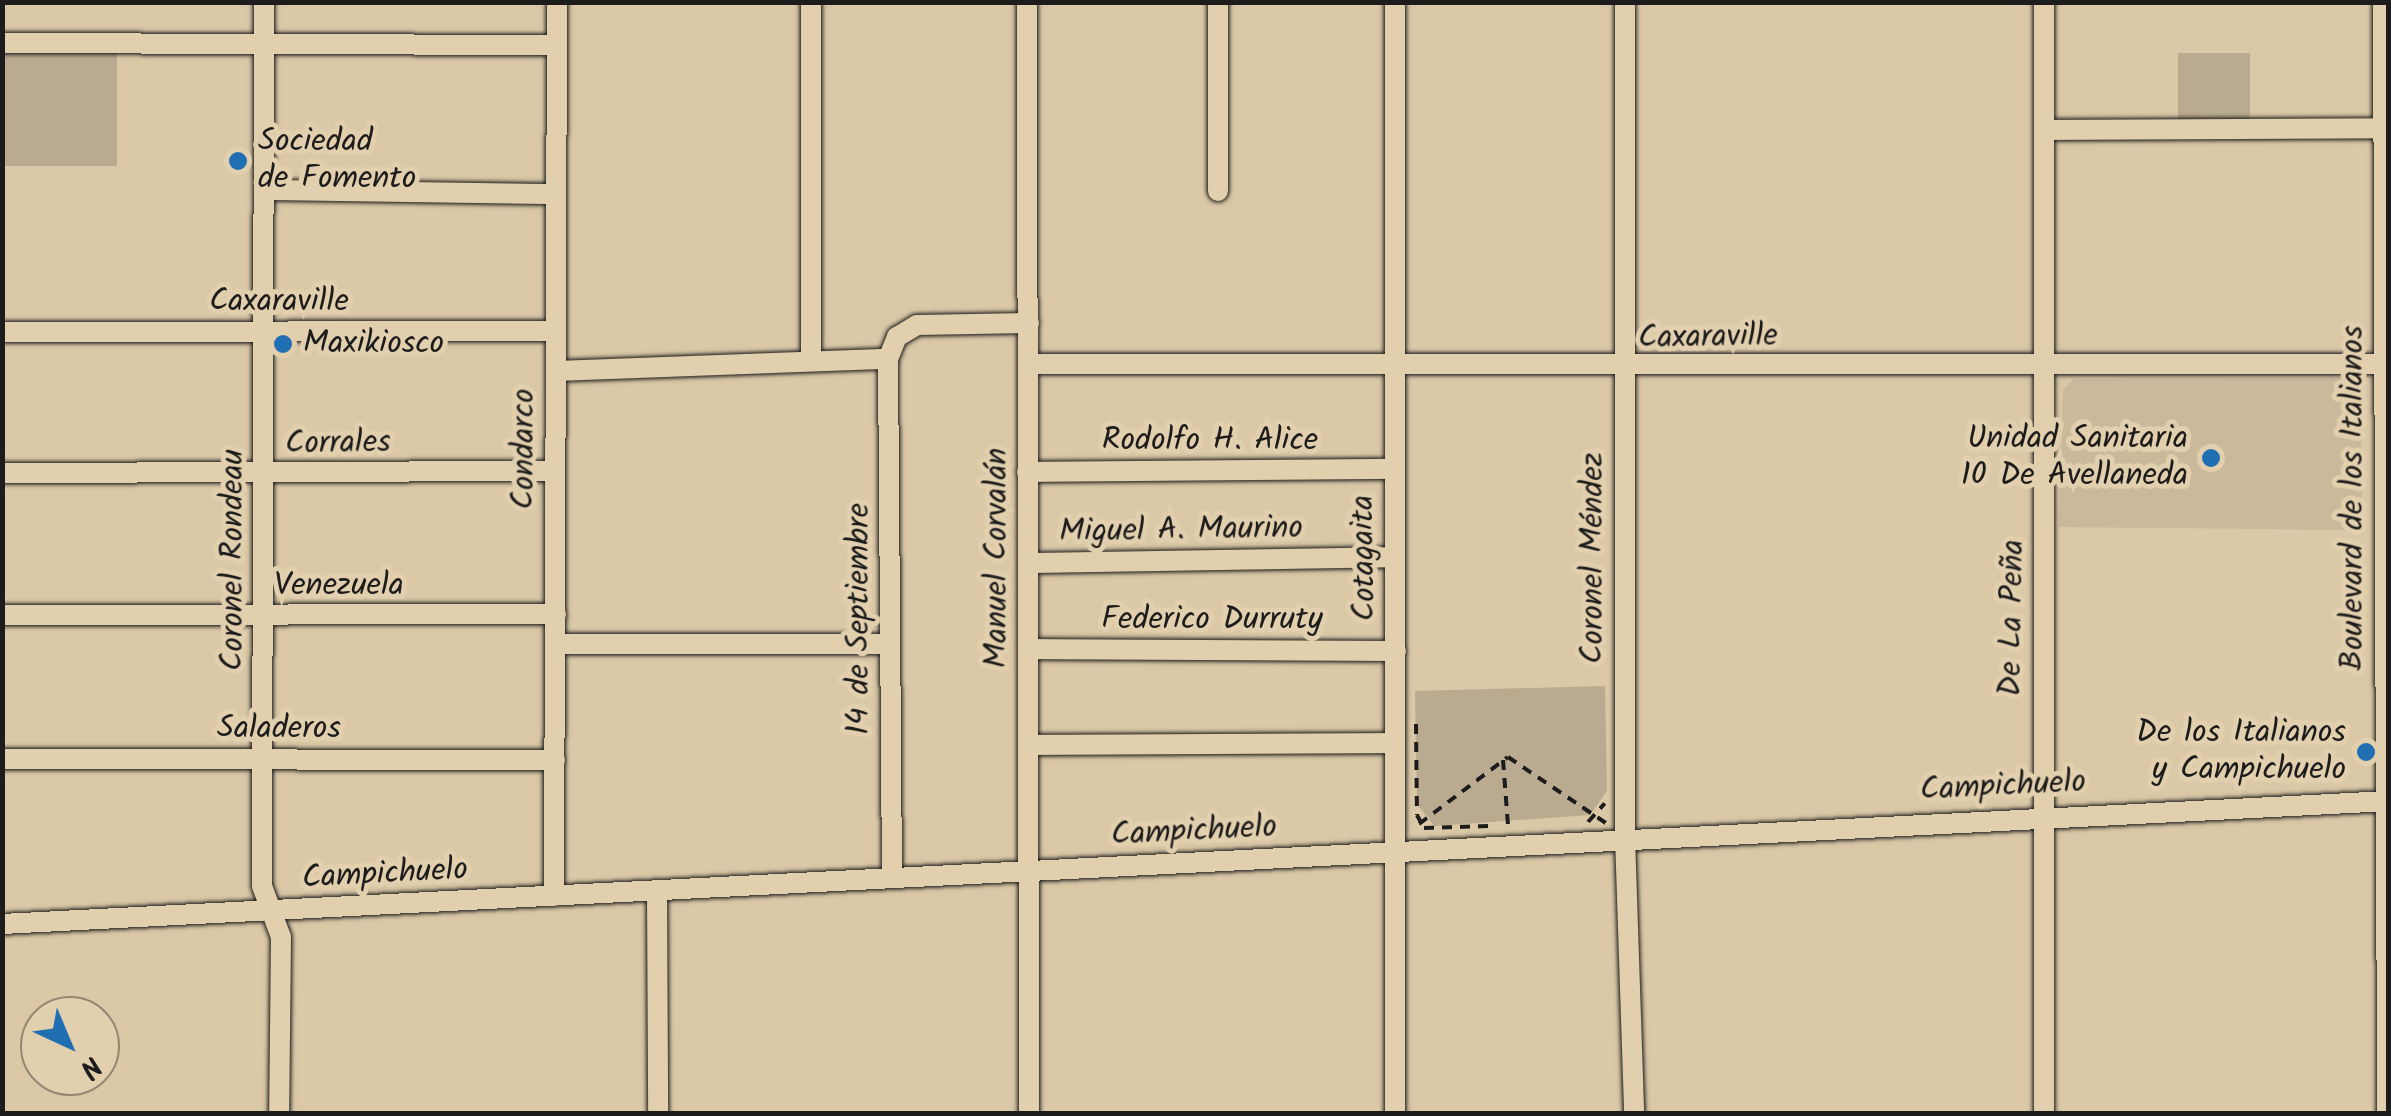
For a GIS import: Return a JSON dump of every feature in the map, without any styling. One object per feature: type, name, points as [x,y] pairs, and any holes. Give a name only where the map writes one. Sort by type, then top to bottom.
[{"type":"street","name":"Coronel Rondeau","points":[[264,2],[262,886],[280,937],[279,1114]]},
{"type":"street","name":"Condarco","points":[[554,896],[556,371],[552,194],[557,2]]},
{"type":"street","points":[[811,2],[811,358]]},
{"type":"street","name":"Manuel Corvalán","points":[[1028,2],[1028,1114]]},
{"type":"street","points":[[1218,2],[1218,191]]},
{"type":"street","name":"Cotagaita","points":[[1395,2],[1395,1114]]},
{"type":"street","name":"Coronel Méndez","points":[[1625,2],[1616,837],[1634,1114]]},
{"type":"street","name":"De La Peña","points":[[2044,2],[2044,1114]]},
{"type":"street","name":"Boulevard de los Italianos","points":[[2384,2],[2387,1114]]},
{"type":"street","points":[[2,43],[555,45]]},
{"type":"street","points":[[2044,130],[2383,128]]},
{"type":"street","points":[[264,190],[552,194]]},
{"type":"street","points":[[556,371],[811,358],[888,358],[896,337],[916,325],[1029,324]]},
{"type":"street","name":"Caxaraville","points":[[2,332],[555,331]]},
{"type":"street","name":"14 de Septiembre","points":[[888,358],[892,878]]},
{"type":"street","name":"Caxaraville","points":[[1028,364],[1623,368],[2386,364]]},
{"type":"street","name":"Rodolfo H. Alice","points":[[1028,472],[1393,469]]},
{"type":"street","name":"Corrales","points":[[2,473],[554,471]]},
{"type":"street","name":"Miguel A. Maurino","points":[[1028,563],[1395,556]]},
{"type":"street","name":"Venezuela","points":[[2,615],[556,614]]},
{"type":"street","points":[[556,644],[889,644]]},
{"type":"street","name":"Federico Durruty","points":[[1028,650],[1396,651]]},
{"type":"street","points":[[1030,745],[1395,743]]},
{"type":"street","name":"Saladeros","points":[[2,759],[555,760]]},
{"type":"street","name":"Campichuelo","points":[[2,924],[2042,815],[2386,801]]},
{"type":"street","points":[[657,891],[658,1114]]},
{"type":"path","points":[[1416,716],[1424,828],[1524,824]]},
{"type":"path","points":[[1413,829],[1508,756],[1596,814],[1616,837]]},
{"type":"path","points":[[1504,760],[1508,825]]},
{"type":"path","points":[[1573,823],[1589,822],[1608,800]]},
{"type":"shaded area","points":[[2,53],[117,53],[117,166],[2,166]]},
{"type":"shaded area","points":[[2178,53],[2250,53],[2250,119],[2178,119]]},
{"type":"shaded area","name":"Unidad Sanitaria 10 De Avellaneda","points":[[2349,378],[2361,388],[2362,530],[2059,527],[2063,389],[2074,379]]},
{"type":"shaded area","points":[[1605,686],[1607,791],[1590,815],[1434,826],[1417,804],[1415,691]]},
{"type":"place","name":"Sociedad de Fomento","points":[[238,161]]},
{"type":"place","name":"Maxikiosco","points":[[283,344]]},
{"type":"place","name":"Unidad Sanitaria 10 De Avellaneda","points":[[2211,458]]},
{"type":"place","name":"De los Italianos y Campichuelo","points":[[2366,752]]}]
